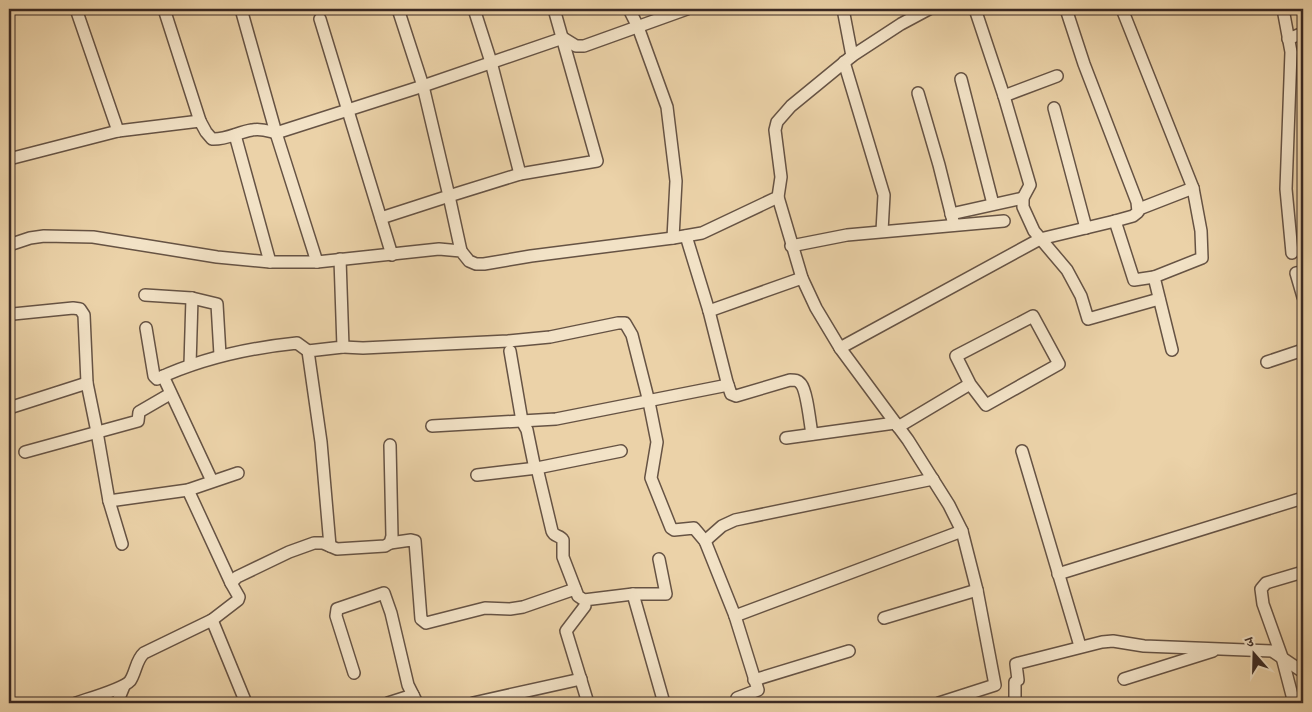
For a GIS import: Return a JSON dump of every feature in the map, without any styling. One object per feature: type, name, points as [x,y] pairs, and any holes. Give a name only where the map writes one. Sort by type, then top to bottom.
[{"type":"street","points":[[76,9],[118,131]]},
{"type":"street","points":[[164,9],[200,121],[212,138],[222,140],[252,130],[264,129],[276,133],[423,86],[563,38]]},
{"type":"street","points":[[241,9],[276,133],[317,262]]},
{"type":"street","points":[[398,9],[423,86],[461,252],[469,262],[484,264],[702,233],[778,197]]},
{"type":"street","points":[[474,9],[491,62],[520,174]]},
{"type":"street","points":[[381,218],[520,174],[597,160],[554,9]]},
{"type":"street","points":[[629,9],[638,27],[667,107],[676,181],[673,238]]},
{"type":"street","points":[[563,38],[576,46],[584,46],[687,9]]},
{"type":"street","points":[[843,9],[848,59],[884,195],[882,231]]},
{"type":"street","points":[[929,9],[901,24],[848,59],[791,106],[777,122],[775,130],[781,177],[778,197],[791,246],[802,278],[816,308],[840,348],[897,425],[933,479],[962,530],[995,685],[939,703]]},
{"type":"street","points":[[976,9],[1030,186],[1023,198],[1023,207],[1034,232],[1068,270],[1081,296],[1088,319],[1159,299]]},
{"type":"street","points":[[1066,9],[1084,64],[1139,209]]},
{"type":"street","points":[[1115,221],[1134,280],[1154,277],[1202,258],[1201,231],[1193,188],[1122,9]]},
{"type":"street","points":[[1283,9],[1292,52],[1286,189],[1292,253]]},
{"type":"street","points":[[320,19],[392,255]]},
{"type":"street","points":[[1288,39],[1303,33]]},
{"type":"street","points":[[1004,96],[1057,76]]},
{"type":"street","points":[[961,79],[993,204]]},
{"type":"street","points":[[918,93],[954,226]]},
{"type":"street","points":[[1054,108],[1086,228]]},
{"type":"street","points":[[9,159],[118,131],[200,121]]},
{"type":"street","points":[[235,135],[270,262]]},
{"type":"street","points":[[840,348],[1040,239],[1137,214],[1139,209],[1193,188]]},
{"type":"street","points":[[951,214],[1023,198]]},
{"type":"street","points":[[791,246],[847,235],[1004,221]]},
{"type":"street","points":[[9,245],[30,238],[44,236],[93,237],[216,257],[270,262],[317,262],[439,250],[461,252]]},
{"type":"street","points":[[686,236],[710,311],[731,394],[736,396],[790,380],[797,380],[802,385],[804,392],[812,434]]},
{"type":"street","points":[[340,259],[343,347]]},
{"type":"street","points":[[1303,272],[1296,273],[1303,297]]},
{"type":"street","points":[[1154,277],[1172,350]]},
{"type":"street","points":[[710,311],[802,278]]},
{"type":"street","points":[[145,295],[192,298],[217,304],[220,355]]},
{"type":"street","points":[[190,365],[192,298]]},
{"type":"street","points":[[13,314],[80,309],[84,315],[87,382],[98,432],[109,501],[122,544]]},
{"type":"street","points":[[1033,316],[1059,364],[986,405],[970,384],[956,356],[1033,316]]},
{"type":"street","points":[[146,328],[154,376],[158,379],[190,365],[220,355],[297,343],[308,351],[343,347],[363,348],[508,341],[550,338],[618,323],[625,324],[632,335],[657,442],[651,478],[671,528],[674,530],[694,528],[705,541],[736,616],[758,690],[737,698],[738,703]]},
{"type":"street","points":[[1267,362],[1303,350]]},
{"type":"street","points":[[308,351],[322,442],[330,546]]},
{"type":"street","points":[[510,351],[522,422],[527,430],[552,531],[554,535],[563,540],[563,557],[578,596],[584,600],[633,594],[666,594],[659,559]]},
{"type":"street","points":[[163,376],[212,481]]},
{"type":"street","points":[[9,408],[87,382]]},
{"type":"street","points":[[786,438],[897,425],[970,384]]},
{"type":"street","points":[[432,426],[556,419],[728,385]]},
{"type":"street","points":[[25,452],[138,421],[139,412],[170,394]]},
{"type":"street","points":[[390,446],[392,536],[390,543]]},
{"type":"street","points":[[476,475],[537,468],[621,451]]},
{"type":"street","points":[[1022,451],[1080,646]]},
{"type":"street","points":[[109,501],[188,490],[238,473]]},
{"type":"street","points":[[705,541],[722,526],[735,520],[933,479]]},
{"type":"street","points":[[117,703],[124,686],[131,679],[140,657],[144,653],[212,620],[238,600],[188,490]]},
{"type":"street","points":[[1058,574],[1303,498]]},
{"type":"street","points":[[736,616],[962,530]]},
{"type":"street","points":[[230,583],[238,577],[297,548],[318,542],[337,549],[385,546],[390,543],[411,540],[415,541],[421,619],[426,623],[478,609],[523,607],[575,589]]},
{"type":"street","points":[[1294,703],[1282,658],[1262,604],[1261,589],[1266,583],[1303,572]]},
{"type":"street","points":[[884,618],[976,590]]},
{"type":"street","points":[[354,673],[336,616],[337,609],[370,596],[384,593],[391,613],[408,685],[415,699],[388,703]]},
{"type":"street","points":[[633,594],[664,703]]},
{"type":"street","points":[[585,606],[566,632],[588,703]]},
{"type":"street","points":[[212,620],[246,703]]},
{"type":"street","points":[[1015,703],[1015,682],[1018,680],[1016,664],[1080,646],[1113,641],[1144,646],[1272,651],[1303,672]]},
{"type":"street","points":[[1124,679],[1222,648]]},
{"type":"street","points":[[754,680],[849,651]]},
{"type":"street","points":[[473,703],[495,701],[582,679]]},
{"type":"street","points":[[76,703],[124,686]]}]
